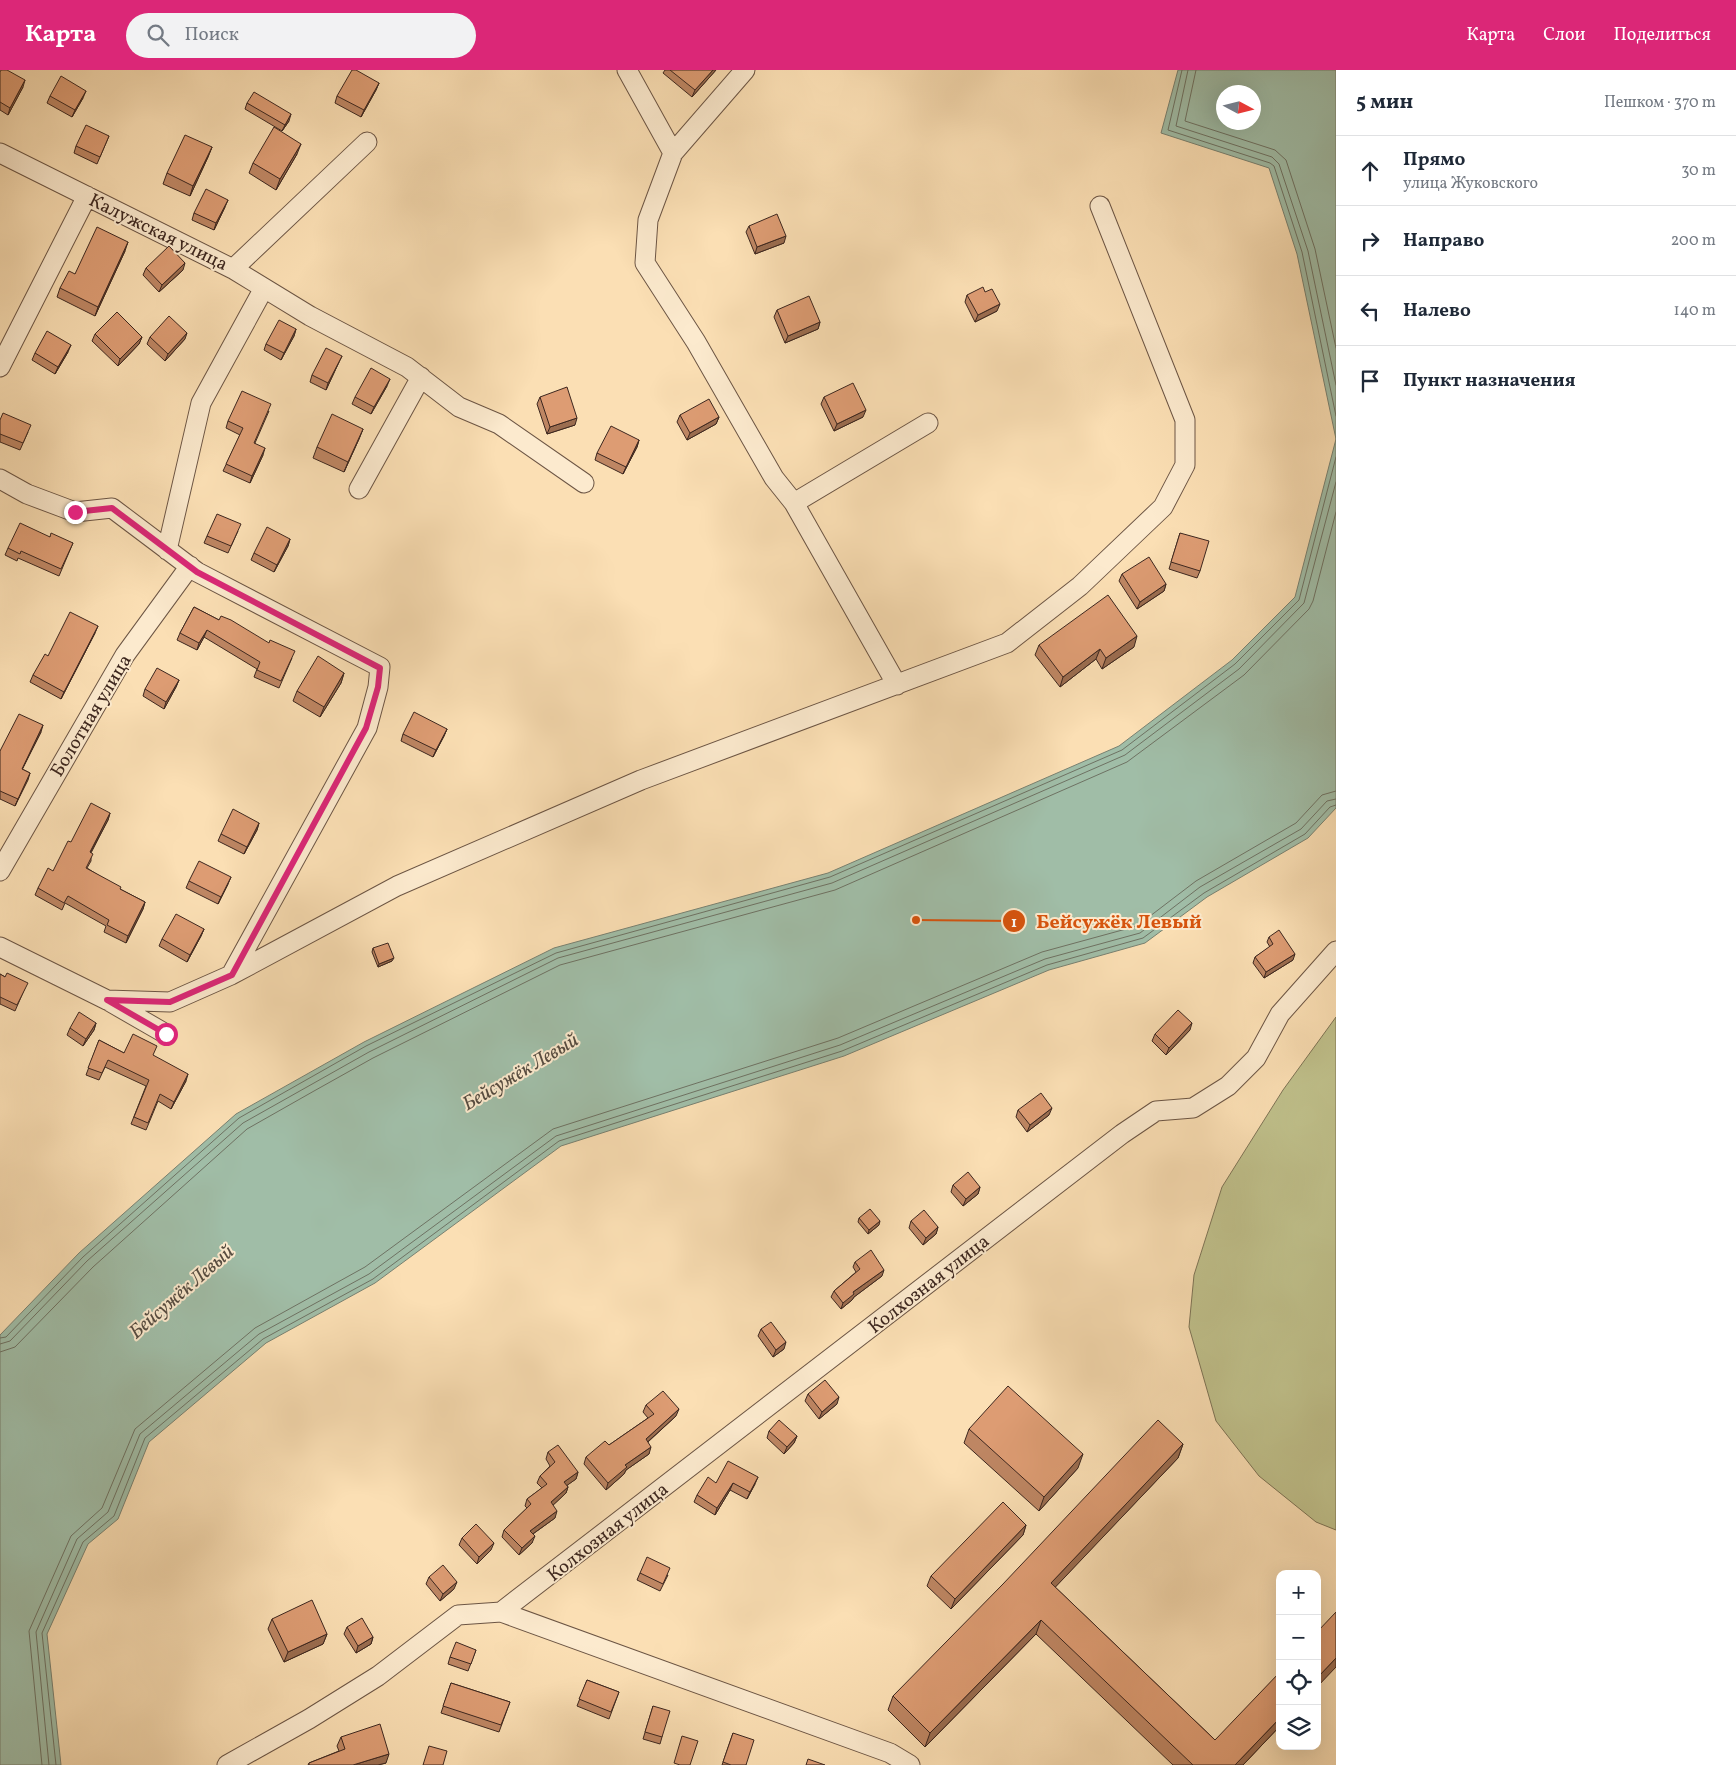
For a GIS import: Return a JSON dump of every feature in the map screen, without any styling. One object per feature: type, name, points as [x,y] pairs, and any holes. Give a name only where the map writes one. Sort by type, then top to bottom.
[{"type":"street","points":[[627,70],[673,153]]},
{"type":"street","points":[[745,70],[673,153],[648,220],[645,262],[696,342],[774,478],[794,503],[897,685]]},
{"type":"street","name":"Калужская улица","points":[[0,153],[234,269],[367,142]]},
{"type":"street","points":[[0,367],[87,196]]},
{"type":"street","points":[[107,1000],[170,1002],[232,975],[398,886],[623,788],[1006,643],[1080,586],[1163,507],[1185,465],[1185,420],[1100,206]]},
{"type":"street","points":[[234,269],[310,316],[407,367],[459,407],[499,424],[584,483]]},
{"type":"street","points":[[168,550],[201,404],[264,288]]},
{"type":"street","points":[[359,489],[420,377]]},
{"type":"street","points":[[794,503],[928,423]]},
{"type":"street","points":[[0,478],[26,494],[75,512],[112,508],[190,566],[380,668],[378,687],[366,728],[232,975]]},
{"type":"street","name":"Болотная улица","points":[[0,871],[125,655],[190,566]]},
{"type":"street","points":[[0,947],[107,1000],[166,1034]]},
{"type":"street","name":"Колхозная улица","points":[[501,1612],[1122,1134],[1156,1111],[1193,1108],[1228,1086],[1256,1058],[1280,1014],[1336,951]]},
{"type":"street","points":[[227,1765],[309,1719],[378,1676],[458,1615],[501,1612],[890,1753],[910,1765]]},
{"type":"green space","points":[[1336,1017],[1336,1530],[1316,1522],[1259,1476],[1216,1421],[1189,1327],[1194,1275],[1222,1187],[1283,1090]]},
{"type":"water","points":[[1178,70],[1336,70],[1336,439],[1297,254],[1269,168],[1161,133]]},
{"type":"water","name":"Бейсужёк Левый","points":[[1336,439],[1336,808],[1308,838],[1207,897],[1145,943],[1049,970],[844,1056],[561,1146],[375,1283],[266,1343],[149,1442],[118,1519],[88,1544],[47,1634],[61,1765],[0,1765],[0,1335],[79,1253],[236,1114],[364,1042],[554,948],[828,873],[1119,746],[1232,660],[1295,597]]},
{"type":"building","points":[[1,70],[7,70],[25,80],[10,108],[0,102]]},
{"type":"building","points":[[352,70],[356,70],[379,83],[364,110],[337,96]]},
{"type":"building","points":[[670,70],[713,70],[695,90]]},
{"type":"building","points":[[61,76],[86,91],[75,110],[50,96]]},
{"type":"building","points":[[254,92],[291,114],[285,125],[247,103]]},
{"type":"building","points":[[86,125],[109,136],[100,157],[76,146]]},
{"type":"building","points":[[274,127],[301,144],[280,179],[253,163]]},
{"type":"building","points":[[185,135],[212,147],[193,186],[167,173]]},
{"type":"building","points":[[206,189],[228,200],[216,223],[194,213]]},
{"type":"building","points":[[777,214],[786,236],[757,247],[749,226]]},
{"type":"building","points":[[97,227],[128,242],[98,307],[60,288],[69,271],[75,274]]},
{"type":"building","points":[[169,246],[185,263],[162,285],[146,268]]},
{"type":"building","points":[[983,287],[985,292],[992,289],[1000,304],[978,315],[967,295]]},
{"type":"building","points":[[809,296],[820,322],[788,336],[777,310]]},
{"type":"building","points":[[117,312],[142,337],[120,359],[95,334]]},
{"type":"building","points":[[169,316],[187,333],[168,354],[150,337]]},
{"type":"building","points":[[279,320],[296,329],[284,353],[266,344]]},
{"type":"building","points":[[47,331],[71,345],[58,367],[35,353]]},
{"type":"building","points":[[326,348],[342,356],[328,383],[312,375]]},
{"type":"building","points":[[371,368],[390,379],[374,407],[355,397]]},
{"type":"building","points":[[853,383],[866,410],[837,424],[824,397]]},
{"type":"building","points":[[567,387],[577,418],[550,427],[540,397]]},
{"type":"building","points":[[242,391],[271,404],[254,443],[265,448],[252,476],[226,464],[243,428],[228,421]]},
{"type":"building","points":[[709,399],[719,417],[690,433],[680,415]]},
{"type":"building","points":[[3,413],[31,425],[23,443],[0,434],[0,420]]},
{"type":"building","points":[[332,414],[363,429],[348,462],[317,447]]},
{"type":"building","points":[[611,426],[639,440],[626,467],[597,453]]},
{"type":"building","points":[[217,514],[241,524],[231,546],[207,536]]},
{"type":"building","points":[[20,523],[50,537],[51,533],[73,543],[61,569],[21,551],[20,554],[8,548]]},
{"type":"building","points":[[267,527],[290,539],[277,565],[254,553]]},
{"type":"building","points":[[1180,533],[1209,541],[1200,571],[1171,562]]},
{"type":"building","points":[[1149,557],[1166,584],[1140,602],[1122,574]]},
{"type":"building","points":[[1108,595],[1137,636],[1106,658],[1100,649],[1063,677],[1039,645]]},
{"type":"building","points":[[194,607],[219,620],[221,616],[231,620],[269,643],[270,640],[295,651],[281,681],[257,670],[260,662],[207,630],[199,643],[180,633]]},
{"type":"building","points":[[70,612],[98,626],[64,692],[33,675],[45,654],[48,656]]},
{"type":"building","points":[[318,656],[344,673],[324,707],[297,691]]},
{"type":"building","points":[[157,668],[179,680],[166,702],[145,689]]},
{"type":"building","points":[[414,712],[447,729],[436,750],[403,734]]},
{"type":"building","points":[[19,714],[43,725],[22,769],[30,773],[18,799],[0,791],[0,751]]},
{"type":"building","points":[[91,803],[110,813],[90,852],[93,854],[86,868],[145,902],[128,936],[107,925],[109,920],[68,896],[64,903],[38,888],[48,868],[53,871],[68,841],[71,842]]},
{"type":"building","points":[[233,809],[259,823],[247,847],[221,834]]},
{"type":"building","points":[[199,861],[231,877],[221,897],[189,881]]},
{"type":"building","points":[[176,914],[204,929],[190,955],[162,939]]},
{"type":"building","points":[[1279,930],[1295,954],[1266,972],[1255,957],[1273,944],[1269,937]]},
{"type":"building","points":[[388,943],[394,958],[379,964],[373,948]]},
{"type":"building","points":[[7,973],[28,983],[17,1005],[0,997],[0,974],[5,977]]},
{"type":"building","points":[[1178,1010],[1192,1023],[1169,1048],[1155,1034]]},
{"type":"building","points":[[79,1012],[96,1023],[86,1039],[70,1028]]},
{"type":"building","points":[[133,1034],[157,1046],[153,1055],[188,1074],[174,1102],[160,1094],[148,1123],[134,1117],[149,1080],[108,1060],[102,1073],[88,1068],[99,1040],[124,1053]]},
{"type":"building","points":[[1041,1093],[1052,1108],[1030,1125],[1018,1110]]},
{"type":"building","points":[[968,1172],[980,1187],[966,1199],[953,1185]]},
{"type":"building","points":[[870,1209],[880,1221],[869,1230],[859,1218]]},
{"type":"building","points":[[924,1210],[938,1227],[926,1238],[911,1221]]},
{"type":"building","points":[[871,1250],[884,1270],[853,1292],[854,1294],[843,1303],[834,1291],[860,1269],[855,1262]]},
{"type":"building","points":[[771,1322],[786,1342],[776,1350],[761,1329]]},
{"type":"building","points":[[825,1380],[839,1397],[822,1412],[808,1394]]},
{"type":"building","points":[[1008,1386],[1083,1454],[1044,1497],[969,1429]]},
{"type":"building","points":[[663,1391],[679,1409],[646,1439],[651,1447],[625,1465],[627,1467],[608,1483],[586,1457],[605,1441],[609,1445],[654,1414],[646,1405]]},
{"type":"building","points":[[779,1420],[797,1436],[787,1447],[769,1431]]},
{"type":"building","points":[[1158,1420],[1183,1444],[1051,1583],[1215,1740],[1276,1676],[1276,1722],[1235,1765],[1193,1765],[1041,1620],[930,1733],[893,1696],[1003,1584]]},
{"type":"building","points":[[558,1445],[578,1472],[564,1482],[568,1487],[551,1502],[557,1511],[530,1531],[535,1536],[522,1548],[504,1530],[531,1504],[527,1499],[547,1484],[540,1476],[555,1462],[548,1452]]},
{"type":"building","points":[[728,1461],[758,1477],[750,1492],[733,1483],[717,1508],[697,1495],[708,1477],[716,1483]]},
{"type":"building","points":[[1003,1502],[1026,1525],[955,1599],[931,1576]]},
{"type":"building","points":[[476,1524],[494,1543],[479,1557],[462,1538]]},
{"type":"building","points":[[647,1557],[670,1568],[663,1584],[640,1573]]},
{"type":"building","points":[[443,1565],[457,1582],[443,1594],[429,1577]]},
{"type":"building","points":[[312,1600],[327,1634],[288,1652],[272,1619]]},
{"type":"building","points":[[1336,1612],[1336,1658],[1321,1674],[1321,1660],[1321,1628]]},
{"type":"building","points":[[362,1618],[373,1637],[358,1646],[347,1627]]},
{"type":"building","points":[[456,1642],[476,1650],[471,1664],[450,1657]]},
{"type":"building","points":[[587,1680],[619,1692],[611,1712],[579,1699]]},
{"type":"building","points":[[451,1683],[510,1702],[501,1725],[443,1706]]},
{"type":"building","points":[[653,1706],[670,1711],[662,1737],[645,1732]]},
{"type":"building","points":[[380,1724],[389,1754],[353,1765],[309,1765],[309,1763],[345,1749],[341,1737]]},
{"type":"building","points":[[733,1733],[754,1740],[746,1765],[731,1765],[723,1762]]},
{"type":"building","points":[[682,1736],[698,1741],[690,1765],[674,1763]]},
{"type":"building","points":[[429,1746],[447,1751],[443,1765],[423,1765]]},
{"type":"building","points":[[808,1759],[825,1765],[806,1765]]},
{"type":"place","name":"Бейсужёк Левый","points":[[916,920]]},
{"type":"route","points":[[75,512],[112,508],[197,572],[380,668],[378,687],[366,728],[232,975],[170,1002],[107,1000],[166,1034]]}]
